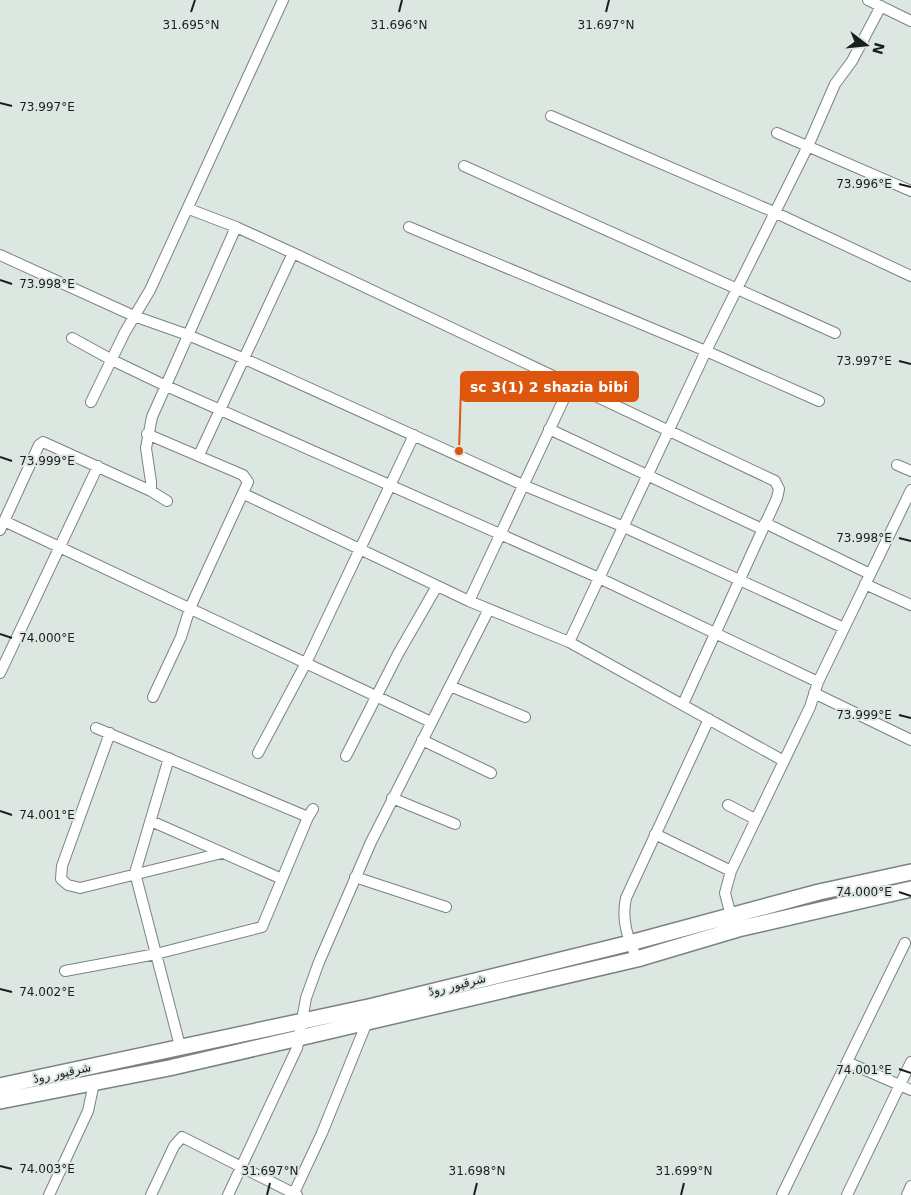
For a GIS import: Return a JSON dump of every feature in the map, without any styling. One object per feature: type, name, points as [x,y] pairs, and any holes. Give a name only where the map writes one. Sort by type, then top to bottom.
[{"type":"main road","name":"شرقپور روڈ","points":[[0,1086],[180,1046],[301,1022],[630,943],[819,892],[911,872]]},
{"type":"main road","name":"شرقپور روڈ","points":[[0,1101],[169,1068],[299,1038],[637,959],[738,929],[911,889]]},
{"type":"street","points":[[90,402],[134,316],[150,290],[189,209],[283,0]]},
{"type":"street","points":[[868,0],[907,19]]},
{"type":"street","points":[[569,642],[706,351],[738,291],[774,212],[808,146],[835,84],[852,61],[881,6]]},
{"type":"street","points":[[872,23],[889,18],[907,19]]},
{"type":"street","points":[[551,116],[774,212],[911,276]]},
{"type":"street","points":[[777,133],[911,191]]},
{"type":"street","points":[[464,166],[738,291],[836,333]]},
{"type":"street","points":[[189,209],[236,227],[294,253],[570,386],[775,481],[779,493],[682,704]]},
{"type":"street","points":[[150,491],[152,482],[146,448],[147,434],[164,385],[236,227]]},
{"type":"street","points":[[409,227],[706,351],[818,401]]},
{"type":"street","points":[[199,455],[294,253]]},
{"type":"street","points":[[0,255],[134,316],[188,335],[245,359],[523,485],[624,527],[844,628]]},
{"type":"street","points":[[72,338],[164,385],[599,578],[818,682]]},
{"type":"street","points":[[469,601],[570,386]]},
{"type":"street","points":[[549,429],[870,574]]},
{"type":"street","points":[[147,434],[246,476],[248,484],[190,608],[181,637],[153,697]]},
{"type":"street","points":[[258,753],[306,663],[414,435]]},
{"type":"street","points":[[166,501],[150,491],[51,444],[41,443],[2,525],[60,546],[431,722]]},
{"type":"street","points":[[897,465],[911,471]]},
{"type":"street","points":[[0,673],[4,654],[60,546],[98,466]]},
{"type":"street","points":[[731,916],[726,893],[731,871],[784,761],[818,682],[911,490]]},
{"type":"street","points":[[244,494],[469,601],[569,642],[784,761]]},
{"type":"street","points":[[865,584],[911,605]]},
{"type":"street","points":[[346,756],[398,654],[437,586]]},
{"type":"street","points":[[228,1195],[297,1048],[306,998],[355,876],[392,798],[489,609]]},
{"type":"street","points":[[450,686],[525,717]]},
{"type":"street","points":[[814,693],[911,740]]},
{"type":"street","points":[[637,959],[630,943],[624,919],[626,898],[654,834],[709,719]]},
{"type":"street","points":[[65,971],[156,954],[262,927],[311,813],[96,728]]},
{"type":"street","points":[[110,733],[62,866],[61,879],[68,885],[80,888],[222,852]]},
{"type":"street","points":[[422,740],[491,773]]},
{"type":"street","points":[[169,758],[135,873],[180,1046]]},
{"type":"street","points":[[392,798],[455,824]]},
{"type":"street","points":[[728,805],[755,819]]},
{"type":"street","points":[[151,820],[282,879]]},
{"type":"street","points":[[654,834],[731,871]]},
{"type":"street","points":[[355,876],[446,908]]},
{"type":"street","points":[[782,1195],[904,943]]},
{"type":"street","points":[[151,1195],[174,1146],[180,1138],[189,1139],[241,1168],[294,1194],[322,1133],[367,1022]]},
{"type":"street","points":[[846,1062],[911,1090]]},
{"type":"street","points":[[847,1195],[911,1062]]},
{"type":"street","points":[[49,1195],[88,1111],[94,1083]]},
{"type":"street","points":[[907,1195],[911,1186]]},
{"type":"place","name":"sc 3(1) 2 shazia bibi","points":[[459,451]]}]
